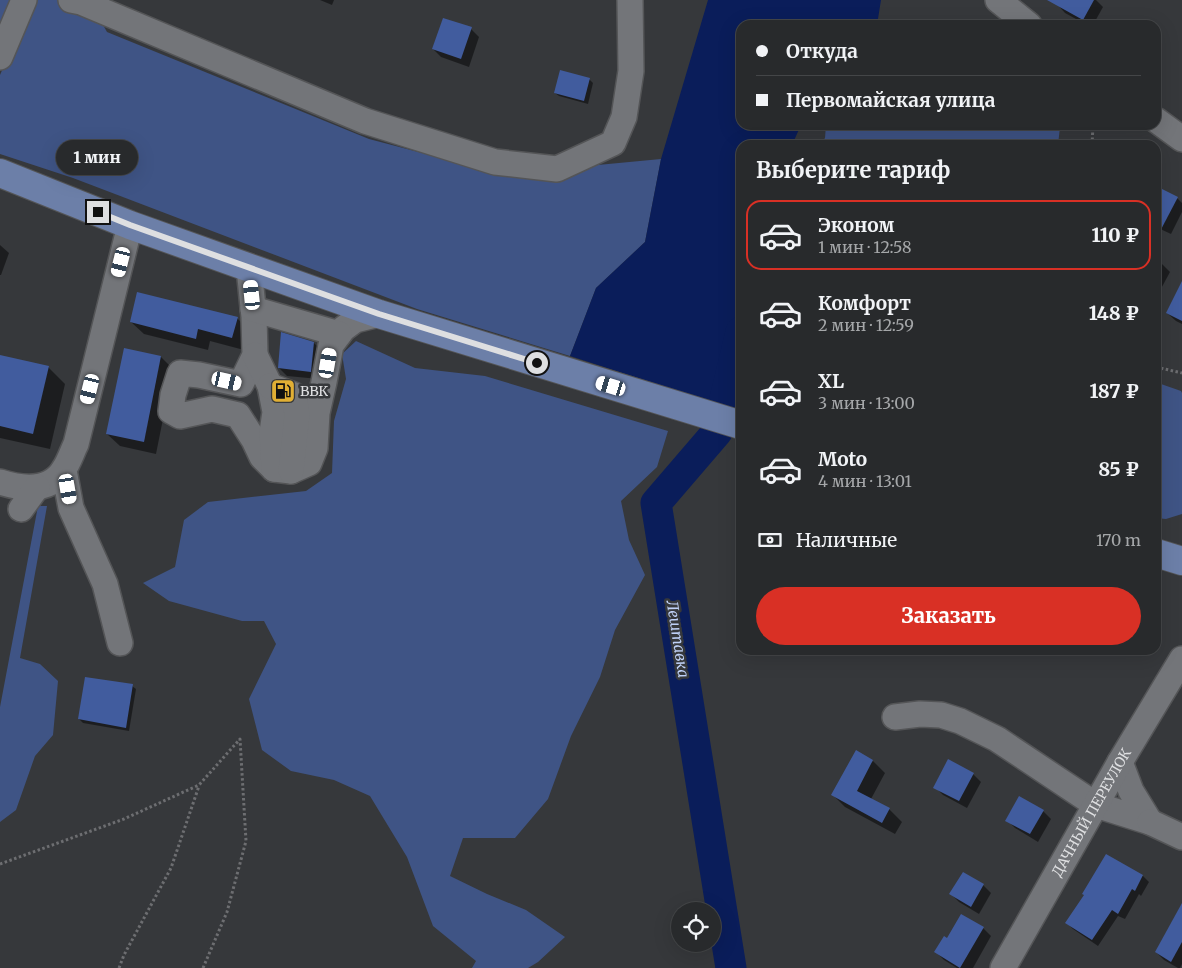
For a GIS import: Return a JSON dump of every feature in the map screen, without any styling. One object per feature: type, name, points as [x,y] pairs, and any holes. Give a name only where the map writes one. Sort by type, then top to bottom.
[{"type":"main road","points":[[0,172],[130,225],[379,314],[736,423]]},
{"type":"main road","points":[[1161,555],[1182,561]]},
{"type":"street","points":[[0,57],[24,0]]},
{"type":"street","points":[[71,0],[90,6],[365,121],[495,162],[557,169],[613,143],[624,117],[631,71],[630,0]]},
{"type":"street","points":[[998,0],[1023,20]]},
{"type":"street","points":[[1161,124],[1182,139]]},
{"type":"street","points":[[0,482],[16,487],[37,487],[52,482],[64,470],[76,444],[130,225]]},
{"type":"street","points":[[249,268],[255,355],[270,386],[275,412],[272,432],[283,470]]},
{"type":"street","points":[[253,309],[339,334]]},
{"type":"street","points":[[255,355],[241,384],[238,415],[262,457],[283,470],[309,462],[315,448],[317,413],[331,345],[339,334],[354,320],[379,314]]},
{"type":"street","points":[[238,415],[212,409],[180,416],[170,411],[180,373],[241,384]]},
{"type":"street","points":[[64,470],[71,508],[105,584],[120,644]]},
{"type":"street","points":[[21,509],[37,487]]},
{"type":"street","name":"ДАЧНЫЙ ПЕРЕУЛОК","points":[[1004,968],[1120,762],[1182,659]]},
{"type":"street","points":[[895,717],[920,714],[941,715],[960,721],[997,739],[1096,804],[1150,822],[1182,837]]},
{"type":"street","points":[[1120,762],[1131,791],[1150,822]]},
{"type":"path","points":[[1161,369],[1182,373]]},
{"type":"path","points":[[119,968],[124,955],[171,868],[199,785],[240,739],[246,841],[227,912],[203,968]]},
{"type":"path","points":[[0,864],[124,819],[199,785]]},
{"type":"shaded area","points":[[0,0],[89,0],[107,32],[369,139],[502,174],[661,159],[645,242],[596,288],[570,356],[417,309],[73,178],[0,154],[0,75],[11,50],[0,47]]},
{"type":"shaded area","points":[[708,0],[881,0],[878,20],[736,20],[736,130],[799,130],[794,140],[736,140],[736,409],[570,356],[596,288],[645,242],[661,159]]},
{"type":"shaded area","points":[[826,130],[1060,130],[1059,140],[824,140]]},
{"type":"shaded area","points":[[356,341],[415,368],[485,376],[668,431],[657,467],[621,501],[629,540],[645,575],[615,630],[600,677],[571,736],[548,799],[515,838],[463,838],[450,876],[526,910],[565,937],[538,962],[528,968],[472,968],[476,961],[433,926],[407,857],[370,796],[334,780],[291,771],[262,750],[249,699],[276,644],[264,621],[242,621],[169,601],[143,583],[175,567],[184,520],[208,502],[306,491],[332,473],[334,421],[346,379],[342,354]]},
{"type":"shaded area","points":[[1161,384],[1182,393],[1182,514],[1166,519],[1161,518]]},
{"type":"shaded area","points":[[38,506],[47,506],[20,658],[40,664],[58,681],[53,735],[35,756],[16,810],[0,822],[0,707]]},
{"type":"building","points":[[1047,0],[1094,0],[1083,20]]},
{"type":"building","points":[[443,18],[472,27],[461,59],[432,49]]},
{"type":"building","points":[[560,70],[590,78],[584,101],[554,93]]},
{"type":"building","points":[[1161,188],[1178,197],[1161,229]]},
{"type":"building","points":[[1182,281],[1182,321],[1166,313]]},
{"type":"building","points":[[137,292],[238,317],[232,338],[198,329],[196,339],[130,322]]},
{"type":"building","points":[[281,332],[314,342],[311,372],[278,368]]},
{"type":"building","points":[[124,348],[161,356],[144,442],[106,434]]},
{"type":"building","points":[[0,355],[49,366],[33,434],[0,426]]},
{"type":"building","points":[[85,677],[133,684],[126,728],[78,719]]},
{"type":"building","points":[[856,750],[873,760],[857,791],[890,808],[882,823],[831,795]]},
{"type":"building","points":[[948,759],[974,773],[959,801],[933,788]]},
{"type":"building","points":[[1019,796],[1044,810],[1030,834],[1005,821]]},
{"type":"building","points":[[1106,854],[1143,875],[1135,891],[1132,889],[1118,914],[1112,910],[1092,940],[1065,923],[1084,895],[1082,894]]},
{"type":"building","points":[[963,872],[984,884],[971,907],[949,894]]},
{"type":"building","points":[[1182,903],[1182,942],[1171,962],[1155,952]]},
{"type":"building","points":[[961,914],[984,927],[960,968],[934,952],[944,936],[947,938]]},
{"type":"waterway","name":"Лештавка","points":[[731,968],[656,503],[717,432],[736,353]]},
{"type":"place","name":"ВВК","points":[[283,391]]},
{"type":"route","points":[[98,212],[379,314],[537,363]]}]
